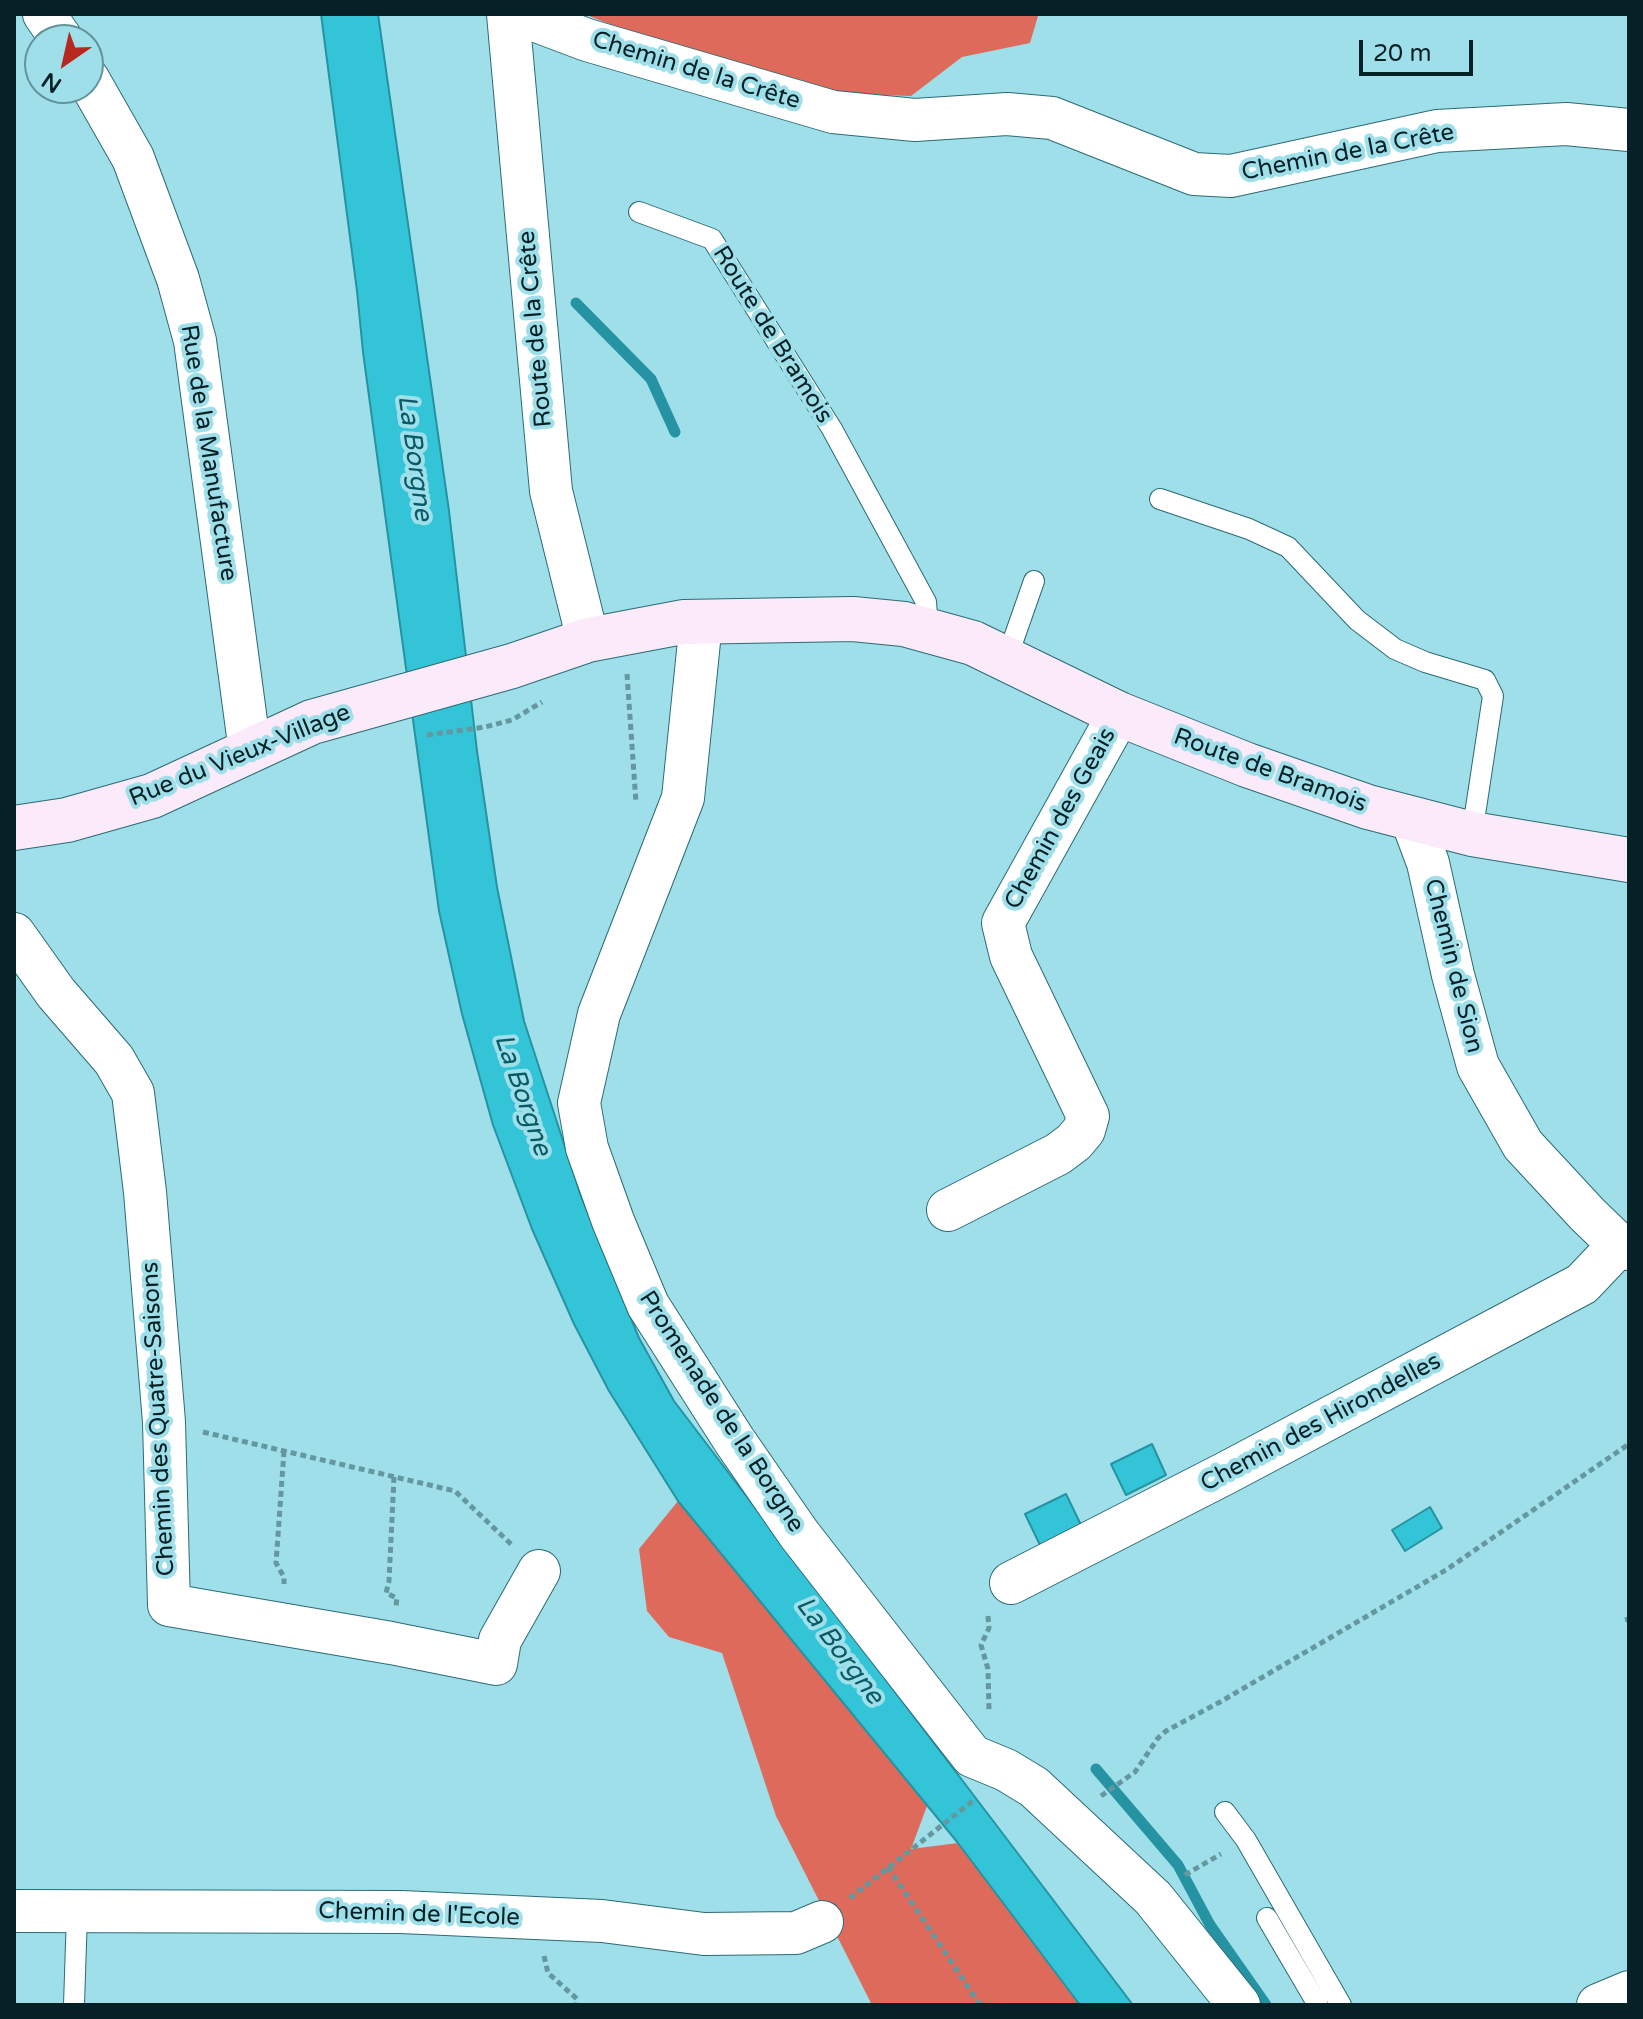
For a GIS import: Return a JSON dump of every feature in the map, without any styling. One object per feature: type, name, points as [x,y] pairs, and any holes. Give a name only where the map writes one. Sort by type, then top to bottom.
[{"type":"street","name":"Route de la Crête","points":[[508,14],[551,491],[588,640]]},
{"type":"street","name":"Chemin de la Crête","points":[[518,14],[587,40],[833,112],[915,120],[1007,114],[1052,118],[1194,174],[1231,176],[1437,131],[1566,124],[1629,130]]},
{"type":"street","name":"Rue de la Manufacture","points":[[102,104],[133,158],[178,279],[195,341],[250,751]]},
{"type":"street","name":"Route de Bramois","points":[[512,666],[588,640],[683,622],[853,619],[928,628],[1007,658],[1119,714],[1247,765],[1368,807],[1472,834],[1629,860]]},
{"type":"street","name":"Promenade de la Borgne","points":[[701,622],[683,798],[599,1014],[579,1103],[587,1148],[613,1221],[648,1305],[734,1440],[799,1534],[972,1756],[1006,1770],[1034,1787],[1153,1898],[1239,2005]]},
{"type":"street","name":"Rue du Vieux-Village","points":[[14,828],[67,820],[152,796],[312,722],[512,666]]},
{"type":"street","name":"Chemin des Geais","points":[[948,1210],[1058,1154],[1084,1130],[1088,1116],[1011,956],[1003,923],[1119,714]]},
{"type":"street","name":"Chemin de Sion","points":[[1412,820],[1428,863],[1453,975],[1478,1066],[1523,1145],[1587,1214],[1624,1247]]},
{"type":"street","name":"Chemin des Quatre-Saisons","points":[[14,934],[48,983],[114,1060],[133,1093],[145,1192],[164,1422],[169,1605],[496,1664],[500,1640],[539,1571]]},
{"type":"street","name":"Chemin des Hirondelles","points":[[1011,1583],[1582,1284],[1624,1247]]},
{"type":"street","name":"Chemin de l'Ecole","points":[[14,1911],[401,1912],[602,1921],[704,1934],[796,1933],[822,1922]]},
{"type":"street","points":[[1598,2005],[1629,1992]]},
{"type":"lane","name":"Route de Bramois","points":[[639,212],[712,239],[832,429],[926,602],[928,628]]},
{"type":"lane","points":[[1160,499],[1249,529],[1288,547],[1357,620],[1395,649],[1425,662],[1485,680],[1493,696],[1472,834]]},
{"type":"lane","points":[[1007,658],[1034,581]]},
{"type":"lane","points":[[1225,1812],[1246,1840],[1341,2005]]},
{"type":"lane","points":[[74,2005],[77,1913]]},
{"type":"lane","points":[[1267,1918],[1318,2005]]},
{"type":"path","points":[[627,671],[636,807]]},
{"type":"path","points":[[418,737],[485,727]]},
{"type":"path","points":[[164,1422],[455,1491],[539,1571]]},
{"type":"path","points":[[1135,1772],[1166,1731],[1446,1570],[1629,1444]]},
{"type":"path","points":[[276,1624],[284,1591],[284,1577],[276,1563],[284,1451]]},
{"type":"path","points":[[391,1643],[397,1598],[386,1593],[394,1477]]},
{"type":"path","points":[[988,1669],[981,1645],[989,1628],[988,1610],[1011,1583]]},
{"type":"path","points":[[822,1922],[985,1790]]},
{"type":"path","points":[[888,1867],[980,2005]]},
{"type":"path","points":[[544,1919],[544,1953],[548,1973],[577,1999],[576,2005]]},
{"type":"shaded area","points":[[584,14],[1038,16],[1030,43],[962,57],[911,96],[831,93],[696,58]]},
{"type":"shaded area","points":[[678,1501],[927,1806],[911,1849],[958,1843],[1080,2005],[872,2005],[776,1816],[722,1653],[669,1637],[647,1611],[639,1549]]},
{"type":"water","name":"La Borgne","points":[[321,14],[378,14],[449,511],[477,751],[497,887],[524,1021],[581,1196],[639,1338],[674,1401],[1133,2005],[1080,2005],[958,1843],[678,1501],[609,1391],[574,1324],[532,1229],[493,1125],[462,1014],[439,911],[363,352]]},
{"type":"water","points":[[1152,1444],[1166,1475],[1126,1495],[1111,1464]]},
{"type":"water","points":[[1066,1494],[1081,1525],[1040,1545],[1025,1514]]},
{"type":"water","points":[[1430,1507],[1442,1528],[1405,1551],[1392,1530]]},
{"type":"waterway","points":[[576,303],[651,379],[675,432]]},
{"type":"waterway","points":[[1096,1769],[1178,1865],[1210,1925],[1266,2005]]}]
